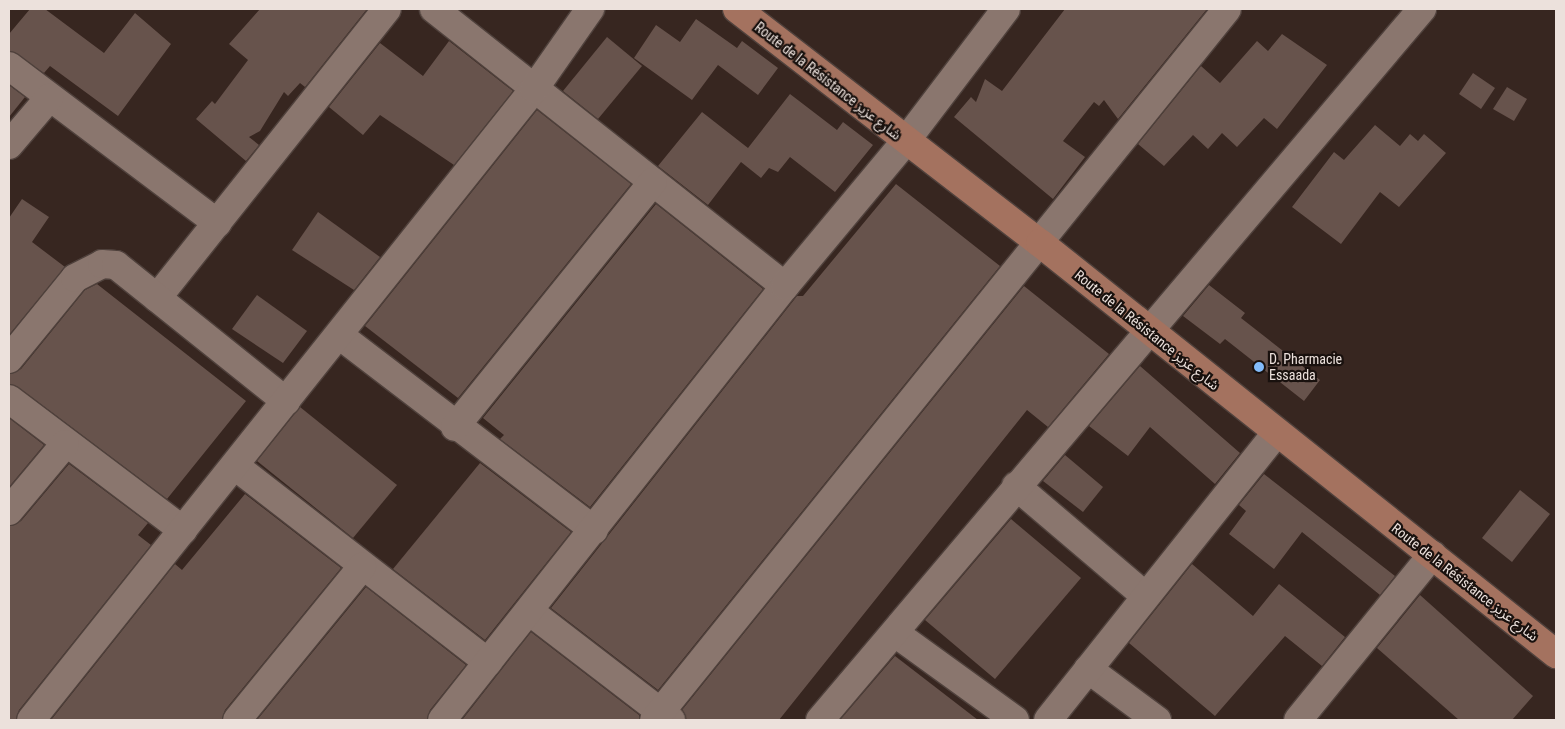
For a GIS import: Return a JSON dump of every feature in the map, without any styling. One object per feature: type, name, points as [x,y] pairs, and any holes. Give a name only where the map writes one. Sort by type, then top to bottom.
[{"type":"main road","name":"Route de la Résistance شارع عزيز","points":[[737,9],[905,142],[1040,243],[1276,434],[1556,654]]},
{"type":"street","points":[[157,298],[387,9]]},
{"type":"street","points":[[434,9],[785,286]]},
{"type":"street","points":[[31,720],[534,89],[590,9]]},
{"type":"street","points":[[442,720],[785,286],[905,142],[1006,9]]},
{"type":"street","points":[[529,611],[662,718],[1226,9]]},
{"type":"street","points":[[820,720],[895,633],[1147,330],[1422,9]]},
{"type":"street","points":[[9,66],[217,223]]},
{"type":"street","points":[[9,145],[49,98]]},
{"type":"street","points":[[455,427],[652,182]]},
{"type":"street","points":[[9,359],[54,300],[89,269],[116,265],[286,402]]},
{"type":"street","points":[[338,336],[455,427],[594,530]]},
{"type":"street","points":[[9,399],[65,444],[182,530]]},
{"type":"street","points":[[1048,720],[1144,595],[1276,434]]},
{"type":"street","points":[[9,511],[65,444]]},
{"type":"street","points":[[234,466],[362,567],[488,662]]},
{"type":"street","points":[[1016,486],[1144,595]]},
{"type":"street","points":[[1298,720],[1432,555]]},
{"type":"street","points":[[237,720],[362,567]]},
{"type":"street","points":[[895,633],[1015,720]]},
{"type":"street","points":[[1088,669],[1157,720]]},
{"type":"building","points":[[30,9],[45,9],[104,53],[135,13],[171,44],[118,116],[50,66],[44,73],[9,51],[9,34]]},
{"type":"building","points":[[260,9],[367,9],[305,87],[300,83],[288,96],[284,92],[260,131],[249,137],[259,145],[246,161],[196,119],[212,101],[215,104],[248,60],[229,44]]},
{"type":"building","points":[[1065,9],[1207,9],[1118,119],[1104,100],[1099,106],[1094,102],[1063,141],[1085,157],[1053,199],[954,117],[971,97],[976,102],[985,79],[1002,91]]},
{"type":"building","points":[[696,19],[737,48],[742,41],[778,68],[758,95],[718,65],[692,100],[634,58],[656,25],[680,42]]},
{"type":"building","points":[[1282,34],[1327,65],[1277,129],[1264,118],[1237,147],[1222,133],[1208,149],[1193,135],[1164,166],[1138,144],[1201,66],[1220,83],[1257,41],[1268,51]]},
{"type":"building","points":[[607,37],[642,66],[598,119],[563,91]]},
{"type":"building","points":[[449,41],[513,91],[454,165],[380,115],[363,135],[329,107],[380,43],[423,76]]},
{"type":"building","points":[[1473,73],[1495,88],[1481,109],[1459,94]]},
{"type":"building","points":[[9,85],[25,97],[9,117]]},
{"type":"building","points":[[1507,87],[1527,99],[1514,121],[1493,109]]},
{"type":"building","points":[[790,94],[837,130],[843,122],[873,145],[835,192],[790,157],[778,172],[769,168],[761,178],[741,162],[708,205],[658,166],[702,112],[748,148]]},
{"type":"building","points":[[537,110],[631,184],[458,398],[365,326]]},
{"type":"building","points":[[1375,125],[1400,146],[1410,134],[1418,141],[1424,134],[1446,153],[1399,207],[1380,192],[1341,244],[1292,207],[1334,152],[1344,160]]},
{"type":"building","points":[[896,184],[1000,266],[658,690],[551,608],[797,296],[803,296]]},
{"type":"building","points":[[22,199],[49,217],[32,242],[65,267],[9,335],[9,218]]},
{"type":"building","points":[[656,204],[763,289],[590,507],[500,439],[504,435],[483,418]]},
{"type":"building","points":[[318,212],[380,257],[354,290],[292,250]]},
{"type":"building","points":[[97,284],[246,401],[167,499],[18,387],[9,384],[9,374],[21,369],[85,290]]},
{"type":"building","points":[[1209,285],[1245,313],[1241,318],[1320,380],[1304,401],[1225,339],[1220,344],[1183,316]]},
{"type":"building","points":[[1024,286],[1109,354],[1048,427],[1027,410],[779,720],[686,720],[682,710]]},
{"type":"building","points":[[257,295],[307,331],[283,363],[232,329]]},
{"type":"building","points":[[1140,366],[1240,453],[1215,484],[1150,427],[1128,456],[1089,426]]},
{"type":"building","points":[[300,407],[397,485],[353,538],[257,461]]},
{"type":"building","points":[[9,418],[44,445],[9,487]]},
{"type":"building","points":[[1065,455],[1103,487],[1083,512],[1043,481]]},
{"type":"building","points":[[480,463],[571,532],[485,640],[393,569]]},
{"type":"building","points":[[69,464],[148,523],[138,535],[151,545],[19,710],[16,720],[9,720],[9,526],[21,521]]},
{"type":"building","points":[[1264,474],[1395,576],[1380,595],[1302,532],[1274,569],[1229,534],[1246,511],[1239,505]]},
{"type":"building","points":[[1520,490],[1550,514],[1512,562],[1482,538]]},
{"type":"building","points":[[245,494],[341,568],[225,710],[222,720],[51,720],[175,564],[182,570]]},
{"type":"building","points":[[1011,519],[1081,578],[995,679],[925,620]]},
{"type":"building","points":[[1192,564],[1253,616],[1279,584],[1345,637],[1322,666],[1285,636],[1215,716],[1129,643]]},
{"type":"building","points":[[366,587],[466,665],[430,710],[427,720],[257,720]]},
{"type":"building","points":[[1420,595],[1533,696],[1512,720],[1459,720],[1377,648]]},
{"type":"building","points":[[531,632],[639,715],[639,720],[462,720]]},
{"type":"building","points":[[895,656],[978,720],[840,720]]},
{"type":"place","name":"D. Pharmacie Essaada","points":[[1259,367]]}]
